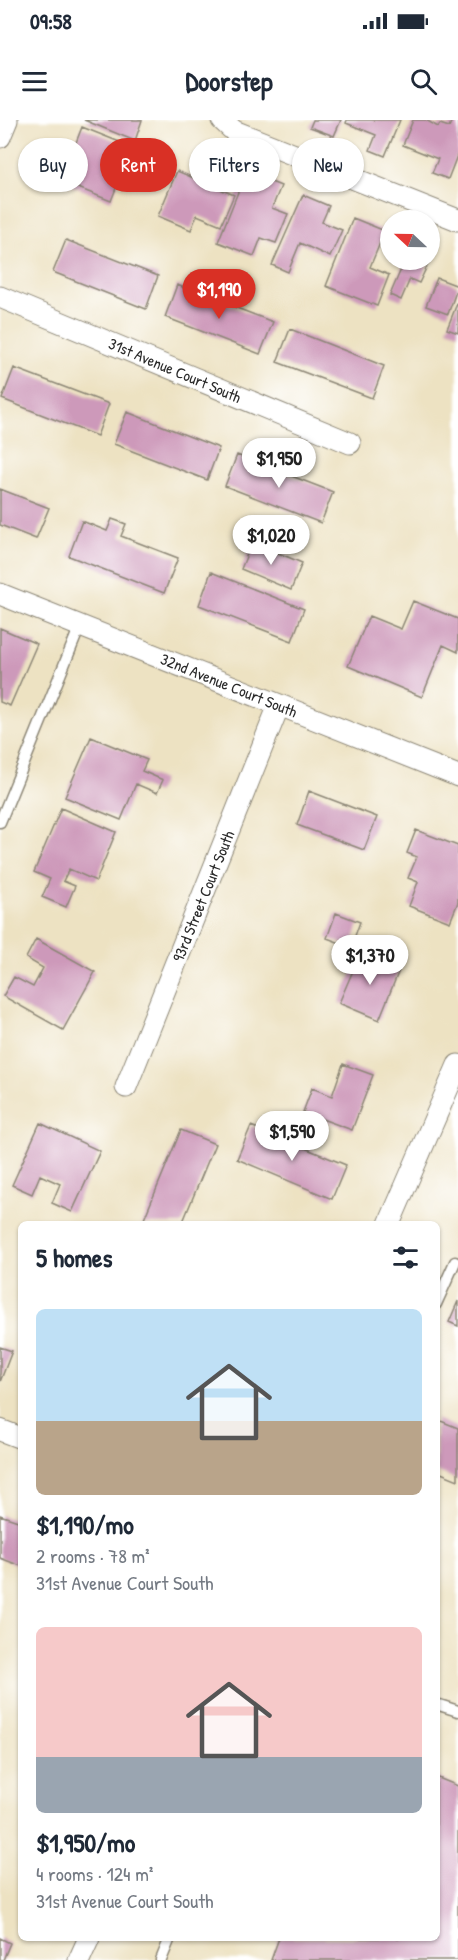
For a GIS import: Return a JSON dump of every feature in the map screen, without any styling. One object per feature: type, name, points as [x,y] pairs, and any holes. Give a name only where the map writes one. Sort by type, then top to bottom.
[{"type":"street","points":[[0,137],[7,120]]},
{"type":"street","points":[[222,120],[234,131],[458,220]]},
{"type":"street","name":"31st Avenue Court South","points":[[0,297],[350,443]]},
{"type":"street","name":"32nd Avenue Court South","points":[[0,594],[458,776]]},
{"type":"street","name":"93rd Street Court South","points":[[126,1087],[279,705]]},
{"type":"street","points":[[390,1221],[458,1065]]},
{"type":"street","points":[[0,1430],[18,1437]]},
{"type":"street","points":[[79,1960],[88,1941]]},
{"type":"lane","points":[[0,822],[80,626]]},
{"type":"lane","points":[[440,1295],[455,1262]]},
{"type":"lane","points":[[440,1705],[458,1710]]},
{"type":"lane","points":[[161,1960],[169,1941]]},
{"type":"building","points":[[84,120],[142,120],[136,138],[128,138]]},
{"type":"building","points":[[313,120],[341,120],[334,136],[310,127]]},
{"type":"building","points":[[347,120],[400,120],[385,156],[370,150],[376,135],[346,123]]},
{"type":"building","points":[[413,120],[426,120],[438,127],[440,124],[449,127],[452,120],[458,120],[458,153],[448,179],[432,173],[438,159],[403,145]]},
{"type":"building","points":[[82,127],[110,138],[100,138],[100,192],[114,192],[111,201],[88,192],[88,138],[78,138]]},
{"type":"building","points":[[177,171],[189,176],[189,192],[227,192],[234,195],[221,225],[197,215],[191,230],[158,216],[168,192],[177,192]]},
{"type":"building","points":[[238,192],[279,192],[272,208],[288,214],[276,243],[261,238],[254,256],[218,242]]},
{"type":"building","points":[[303,195],[329,206],[322,222],[342,230],[330,257],[300,243],[288,272],[272,265]]},
{"type":"building","points":[[353,218],[380,229],[380,243],[370,267],[389,275],[377,306],[326,286]]},
{"type":"building","points":[[66,240],[158,276],[146,309],[53,272]]},
{"type":"building","points":[[401,270],[425,270],[419,283],[410,279],[401,300],[390,295]]},
{"type":"building","points":[[437,278],[458,286],[448,314],[426,306]]},
{"type":"building","points":[[177,285],[273,322],[260,354],[165,317]]},
{"type":"building","points":[[458,301],[458,333],[447,329]]},
{"type":"building","points":[[290,329],[384,366],[372,398],[277,362]]},
{"type":"building","points":[[14,368],[109,404],[97,436],[2,399]]},
{"type":"building","points":[[127,412],[219,448],[207,480],[114,444]]},
{"type":"building","points":[[237,455],[333,492],[321,523],[225,486]]},
{"type":"building","points":[[0,489],[49,508],[36,539],[0,525]]},
{"type":"building","points":[[112,519],[126,524],[121,536],[178,558],[164,593],[69,556],[82,521],[107,531]]},
{"type":"building","points":[[252,542],[302,563],[291,590],[241,569]]},
{"type":"building","points":[[211,572],[304,609],[292,641],[199,605]]},
{"type":"building","points":[[413,601],[458,619],[458,652],[443,645],[422,697],[348,666],[369,616],[401,629]]},
{"type":"building","points":[[0,628],[37,644],[10,706],[0,702]]},
{"type":"building","points":[[91,737],[147,760],[142,771],[163,780],[157,793],[136,784],[121,820],[65,797]]},
{"type":"building","points":[[309,791],[377,817],[364,850],[297,825]]},
{"type":"building","points":[[61,808],[116,832],[96,881],[69,869],[63,881],[75,886],[66,907],[42,897],[50,879],[34,872]]},
{"type":"building","points":[[416,830],[458,846],[458,902],[450,922],[409,906],[418,882],[408,878],[417,857],[407,853]]},
{"type":"building","points":[[336,913],[360,922],[351,947],[327,938]]},
{"type":"building","points":[[36,939],[95,972],[63,1030],[3,996],[14,977],[33,987],[43,968],[26,958]]},
{"type":"building","points":[[361,952],[400,968],[379,1020],[339,1003]]},
{"type":"building","points":[[343,1064],[373,1075],[352,1130],[303,1112],[312,1088],[332,1096]]},
{"type":"building","points":[[40,1123],[100,1151],[72,1212],[52,1203],[60,1184],[40,1175],[32,1194],[12,1185]]},
{"type":"building","points":[[251,1126],[346,1165],[332,1199],[237,1159]]},
{"type":"building","points":[[181,1130],[215,1144],[183,1221],[143,1221]]},
{"type":"building","points":[[458,1301],[458,1326],[449,1322]]},
{"type":"building","points":[[0,1347],[12,1351],[0,1382]]},
{"type":"building","points":[[440,1421],[458,1428],[458,1480],[440,1473]]},
{"type":"building","points":[[0,1515],[18,1521],[18,1565],[0,1558]]},
{"type":"building","points":[[440,1779],[458,1786],[458,1960],[271,1960],[278,1941],[440,1941]]},
{"type":"building","points":[[0,1938],[10,1943],[3,1960],[0,1960]]}]
